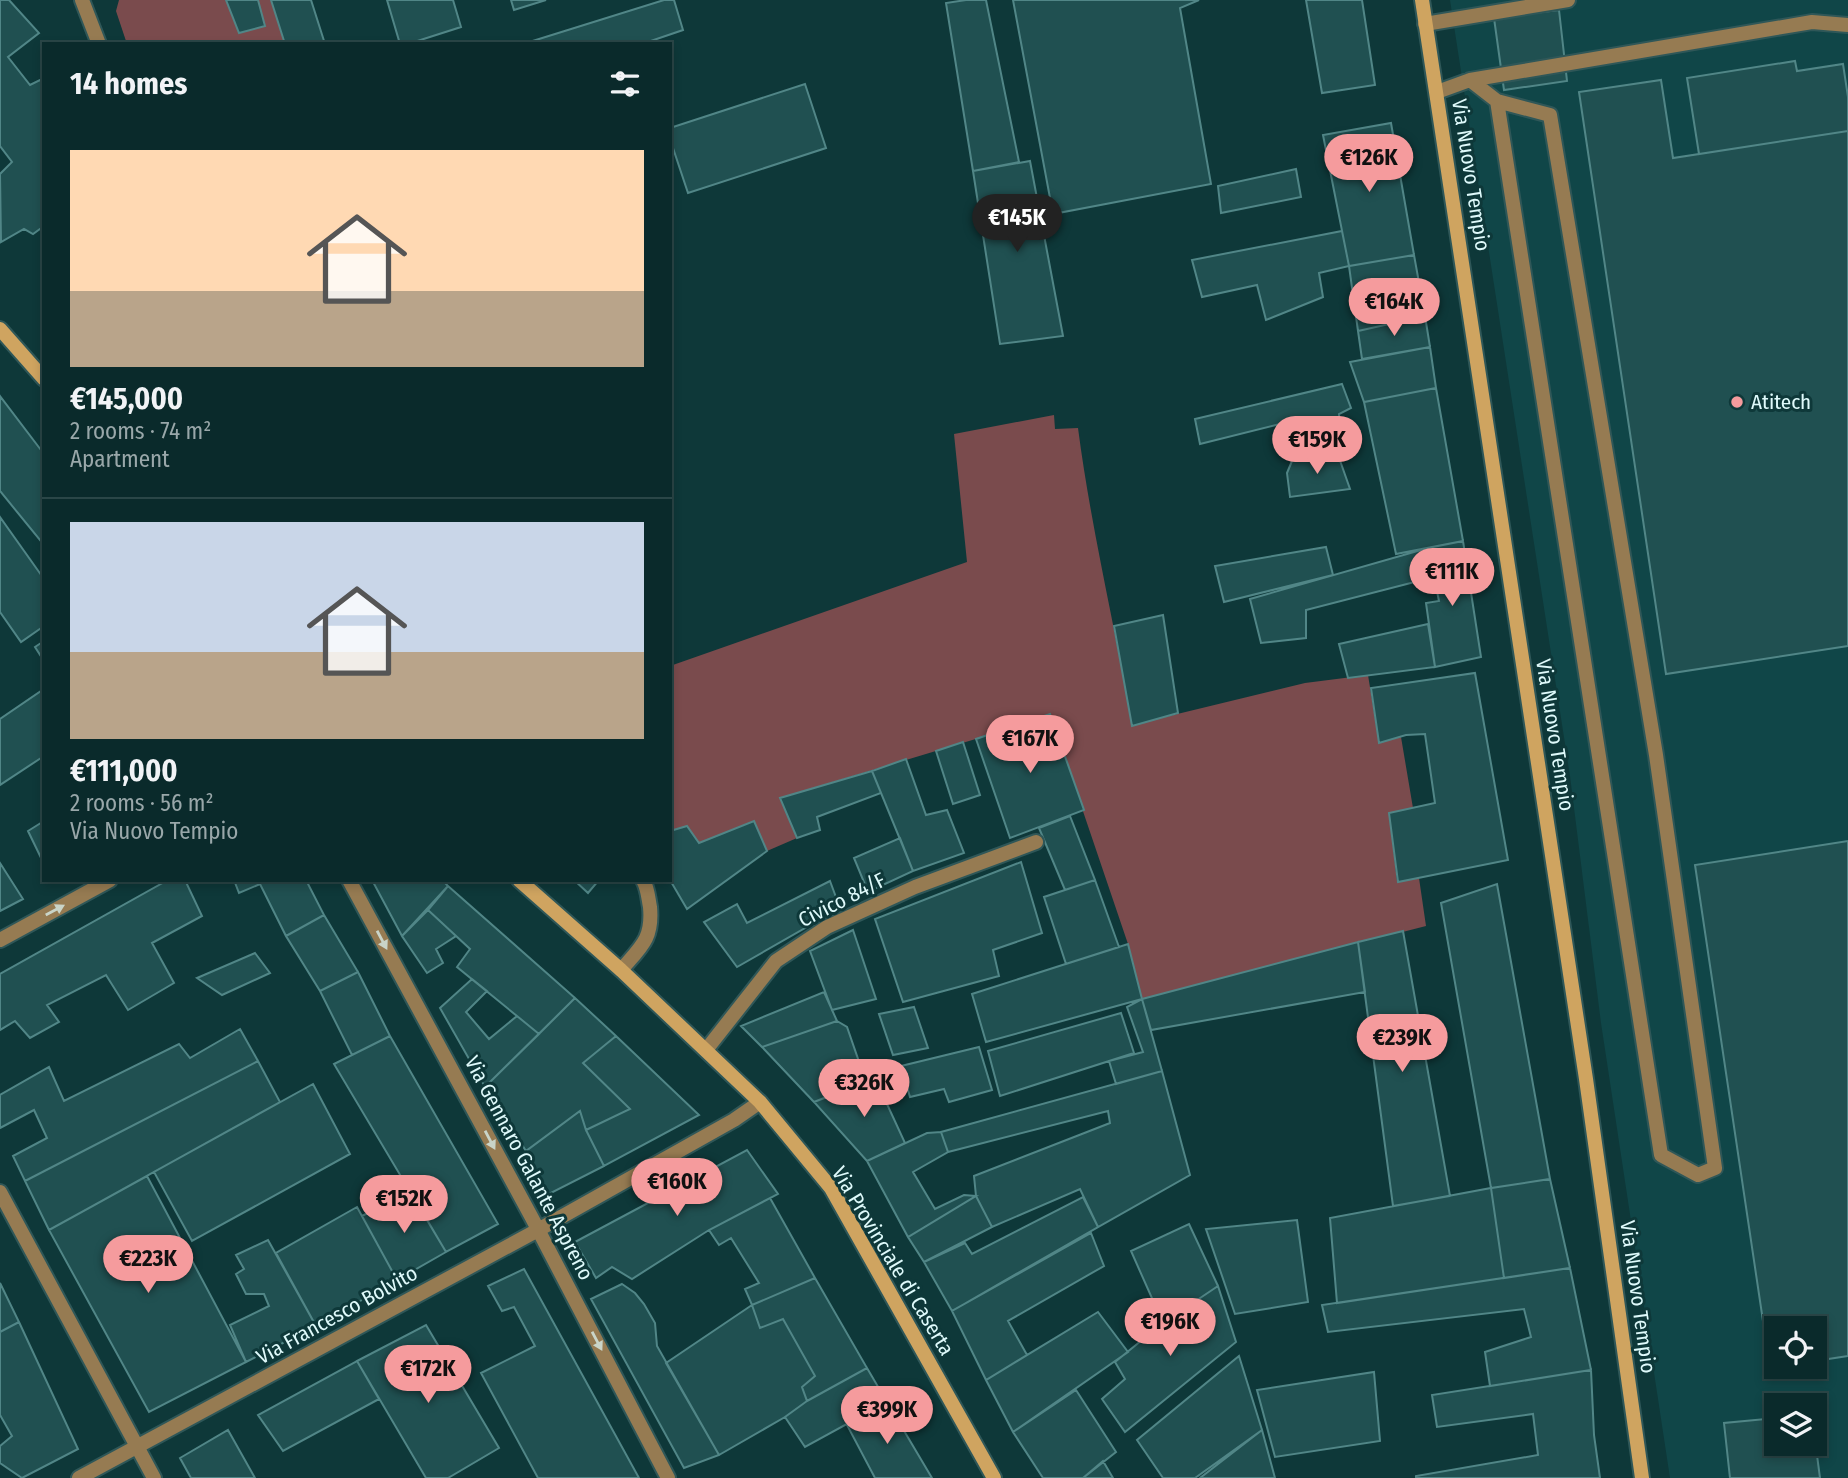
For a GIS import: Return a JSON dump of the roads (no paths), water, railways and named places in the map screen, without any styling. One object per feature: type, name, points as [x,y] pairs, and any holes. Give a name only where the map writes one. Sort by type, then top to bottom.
[{"type":"street","points":[[82,0],[98,42]]},
{"type":"street","name":"Via Nuovo Tempio","points":[[1422,0],[1586,1079],[1642,1478]]},
{"type":"street","points":[[1478,0],[1479,15]]},
{"type":"street","points":[[1425,24],[1568,0]]},
{"type":"street","points":[[1437,92],[1470,80],[1812,22],[1848,26]]},
{"type":"street","points":[[1470,80],[1497,101],[1550,115],[1656,755],[1712,1141],[1715,1168],[1698,1175],[1661,1155],[1497,101]]},
{"type":"street","points":[[0,329],[42,377]]},
{"type":"street","name":"Civico 84/F","points":[[706,1050],[776,961],[827,927],[915,887],[1036,842]]},
{"type":"street","points":[[0,940],[106,882]]},
{"type":"street","name":"Via Gennaro Galante Aspreno","points":[[350,882],[668,1478]]},
{"type":"street","name":"Via Provinciale di Caserta","points":[[521,882],[621,970],[760,1102],[831,1188],[994,1478]]},
{"type":"street","points":[[621,970],[648,939],[652,923],[644,882]]},
{"type":"street","name":"Via Francesco Bolvito","points":[[79,1478],[538,1230],[734,1120],[760,1102]]},
{"type":"street","points":[[0,1192],[154,1478]]},
{"type":"place","name":"Atitech","points":[[1737,402]]}]
